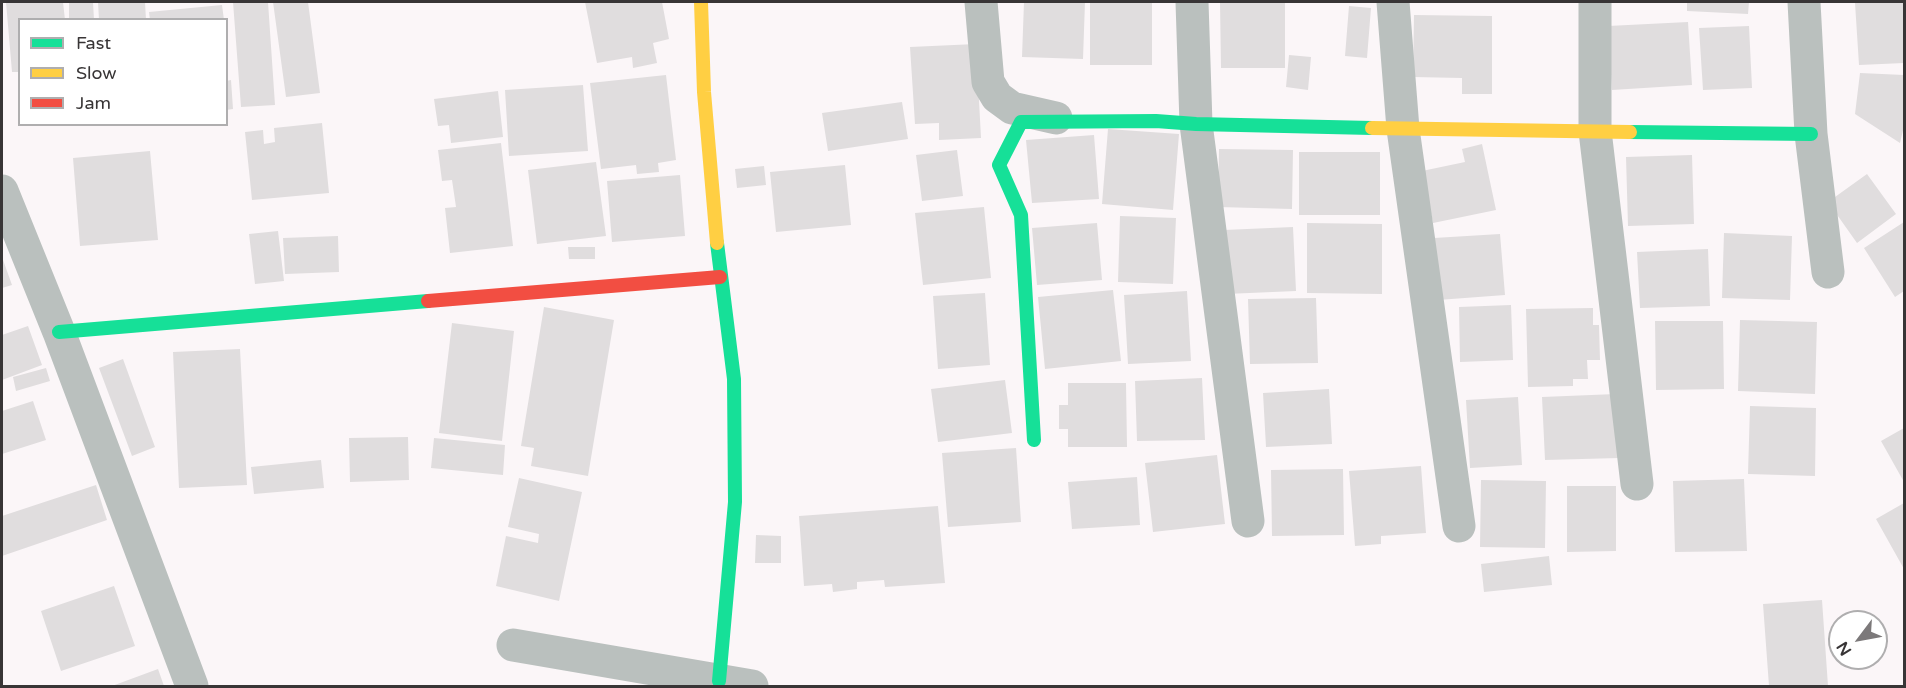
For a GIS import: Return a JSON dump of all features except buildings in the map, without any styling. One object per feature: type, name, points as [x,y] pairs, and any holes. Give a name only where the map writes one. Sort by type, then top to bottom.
[{"type":"street","points":[[701,2],[704,92],[720,277],[734,379],[735,502],[719,681]]},
{"type":"street","points":[[981,2],[988,82],[997,97],[1012,108],[1078,123]]},
{"type":"street","points":[[1192,2],[1196,124],[1248,521]]},
{"type":"street","points":[[1393,2],[1402,129],[1459,526]]},
{"type":"street","points":[[1595,2],[1595,130],[1637,484]]},
{"type":"street","points":[[1804,2],[1811,134],[1828,272]]},
{"type":"street","points":[[1034,440],[1021,215],[999,165],[1021,122],[1156,121],[1402,129],[1811,134]]},
{"type":"street","points":[[2,191],[59,332],[192,687]]},
{"type":"street","points":[[59,332],[720,277]]},
{"type":"street","points":[[513,645],[752,687]]},
{"type":"traffic: fast","points":[[1034,440],[1021,215],[999,165],[1021,122],[1156,121],[1372,128]]},
{"type":"traffic: fast","points":[[1630,132],[1811,134]]},
{"type":"traffic: fast","points":[[717,243],[734,379],[735,502],[719,681]]},
{"type":"traffic: fast","points":[[59,332],[428,301]]},
{"type":"traffic: slow","points":[[701,2],[704,92],[717,243]]},
{"type":"traffic: slow","points":[[1372,128],[1630,132]]},
{"type":"traffic: jam","points":[[428,301],[720,277]]}]
